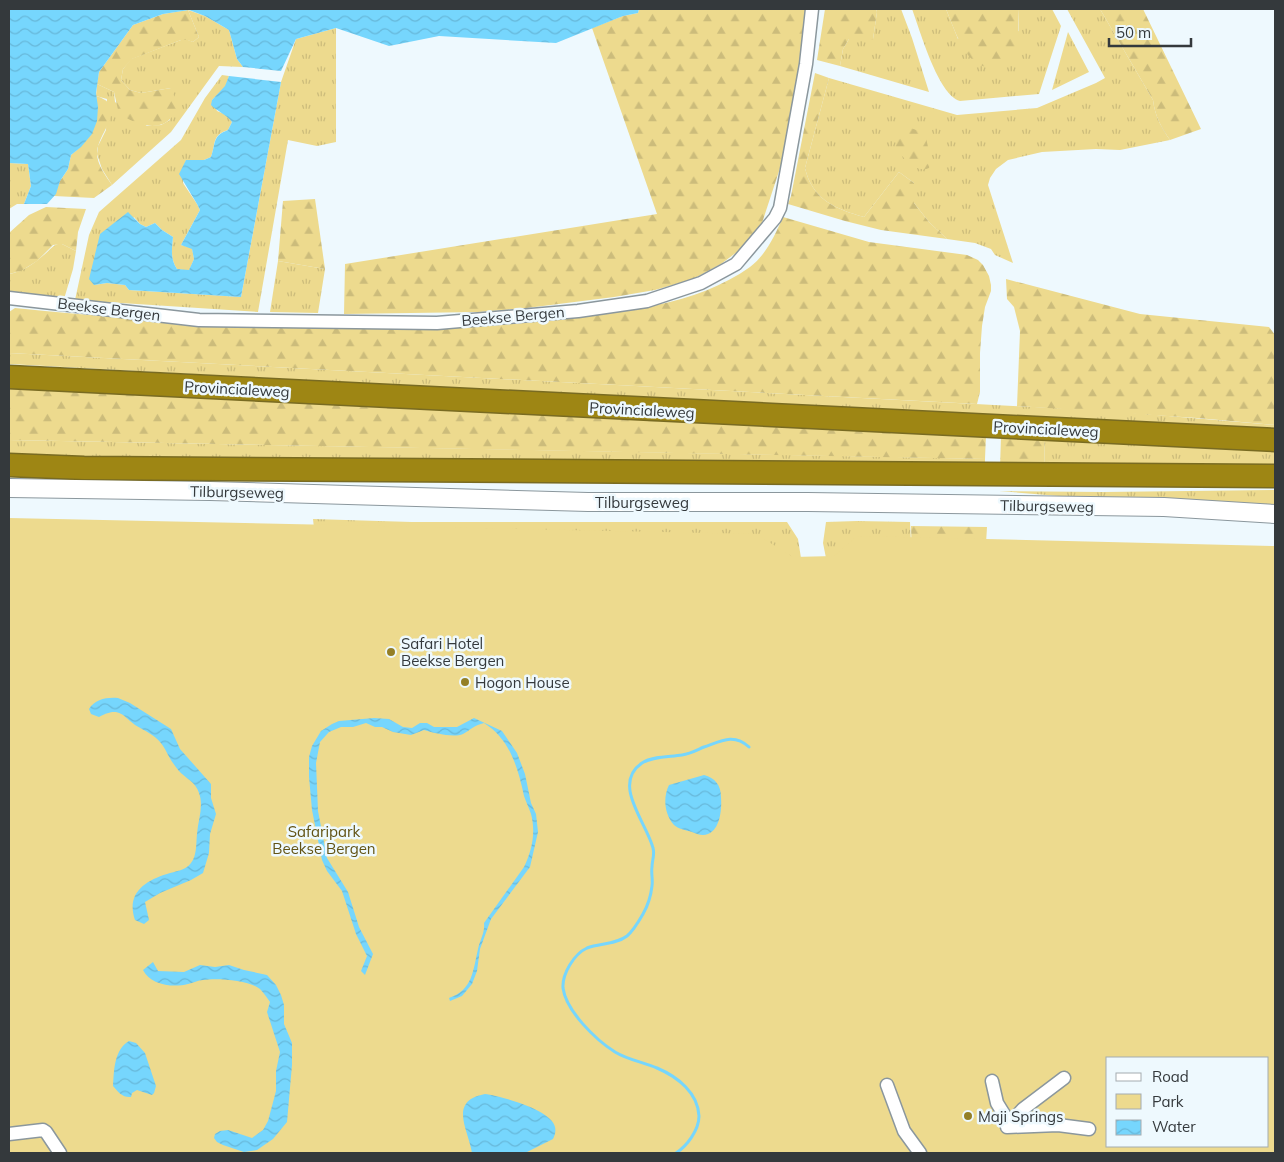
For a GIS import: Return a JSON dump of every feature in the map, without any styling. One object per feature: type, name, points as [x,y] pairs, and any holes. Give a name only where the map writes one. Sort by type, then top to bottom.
[{"type":"highway","name":"Provincialeweg","points":[[9,377],[1275,440]]},
{"type":"highway","points":[[9,466],[624,473],[1275,476]]},
{"type":"street","name":"Beekse Bergen","points":[[9,298],[199,320],[438,323],[578,311],[647,301],[701,283],[736,264],[775,218],[780,208],[806,64],[812,9]]},
{"type":"street","name":"Tilburgseweg","points":[[9,488],[210,491],[588,502],[814,502],[1164,507],[1275,514]]},
{"type":"street","points":[[1008,1127],[1022,1109],[1064,1078]]},
{"type":"street","points":[[992,1081],[997,1104],[1005,1116],[1008,1127]]},
{"type":"street","points":[[887,1085],[904,1131],[920,1153]]},
{"type":"street","points":[[1008,1127],[1058,1125],[1088,1129]]},
{"type":"street","points":[[9,1134],[12,1132],[40,1130],[46,1132],[58,1150]]},
{"type":"green space","points":[[639,9],[807,9],[801,65],[783,159],[760,229],[745,246],[721,264],[693,279],[655,290],[614,297],[478,312],[344,314],[345,264],[657,214],[592,28],[623,16],[638,13]]},
{"type":"green space","points":[[825,9],[876,9],[877,12],[873,39],[867,42],[849,39],[843,49],[840,66],[817,60]]},
{"type":"green space","points":[[876,9],[901,9],[929,92],[840,66],[843,49],[849,39],[873,39]]},
{"type":"green space","points":[[912,9],[946,9],[958,39],[1019,31],[1018,9],[1052,9],[1061,26],[1039,94],[960,101],[952,96],[937,75]]},
{"type":"green space","points":[[946,9],[1018,9],[1019,43],[1003,61],[991,66],[981,66],[973,60],[959,41]]},
{"type":"green space","points":[[1067,9],[1100,9],[1153,100],[1159,121],[1170,140],[1120,150],[1096,149],[1042,152],[1008,160],[996,169],[988,185],[1013,263],[995,255],[991,249],[975,243],[947,239],[929,222],[914,203],[914,183],[899,172],[864,217],[834,206],[813,188],[805,168],[829,78],[957,115],[1037,108],[1105,78]]},
{"type":"green space","points":[[1100,9],[1143,9],[1201,129],[1170,140],[1159,121],[1153,100]]},
{"type":"green space","points":[[188,10],[205,16],[229,30],[237,59],[243,67],[219,66],[171,132],[112,185],[102,169],[97,154],[98,146],[106,130],[107,99],[96,96],[97,84],[114,92],[115,102],[147,126],[161,125],[170,120],[171,88],[141,93],[130,90],[121,80],[123,69],[131,59],[181,40],[193,42],[199,37]]},
{"type":"green space","points":[[188,10],[199,37],[193,42],[181,40],[132,59],[123,69],[121,80],[130,90],[141,93],[171,88],[177,105],[176,113],[166,122],[153,126],[132,121],[119,114],[114,92],[97,84],[99,72],[133,25],[163,14]]},
{"type":"green space","points":[[336,28],[336,142],[317,146],[288,140],[258,312],[75,300],[89,235],[99,212],[181,140],[205,98],[222,75],[229,76],[226,86],[212,100],[217,111],[227,115],[232,122],[228,130],[219,134],[215,140],[211,157],[204,160],[186,160],[183,183],[200,210],[181,245],[192,248],[194,259],[189,271],[177,269],[173,261],[173,237],[155,223],[146,227],[140,224],[134,217],[94,285],[107,283],[125,285],[129,290],[241,297],[281,82],[296,39]]},
{"type":"green space","points":[[1068,32],[1089,72],[1052,90]]},
{"type":"green space","points":[[815,73],[829,78],[805,168],[813,188],[834,206],[864,217],[899,172],[914,183],[914,203],[929,222],[947,239],[881,230],[788,204]]},
{"type":"green space","points":[[96,96],[106,100],[110,106],[109,121],[98,145],[97,157],[100,166],[112,185],[94,198],[54,196],[60,181],[68,169],[71,155],[84,143],[96,122]]},
{"type":"green space","points":[[899,124],[925,133],[931,161],[929,168],[919,169],[915,167],[895,149]]},
{"type":"green space","points":[[9,163],[28,164],[31,186],[24,204],[17,204],[9,209]]},
{"type":"green space","points":[[315,199],[325,269],[278,261],[283,201]]},
{"type":"green space","points":[[46,207],[86,209],[78,232],[76,251],[62,244],[53,245],[37,261],[21,271],[9,274],[9,233],[29,215]]},
{"type":"green space","points":[[783,217],[869,242],[967,255],[978,260],[989,276],[991,291],[985,307],[982,326],[980,392],[977,404],[9,353],[9,312],[15,308],[219,324],[355,328],[492,324],[634,309],[683,298],[729,280],[756,262],[773,238]]},
{"type":"green space","points":[[58,244],[76,251],[64,299],[9,291],[9,274],[28,267]]},
{"type":"green space","points":[[278,261],[325,269],[318,313],[270,312]]},
{"type":"green space","points":[[1006,279],[1140,314],[1269,327],[1275,335],[1275,425],[1017,406],[1020,331],[1014,307],[1007,299]]},
{"type":"green space","points":[[9,353],[1109,411],[1275,425],[1275,433],[9,364]]},
{"type":"green space","points":[[9,383],[986,435],[985,459],[9,440]]},
{"type":"green space","points":[[1001,436],[1044,438],[1045,469],[1000,468]]},
{"type":"green space","points":[[1044,438],[1275,451],[1275,467],[1045,469]]},
{"type":"green space","points":[[9,440],[985,459],[985,468],[9,457]]},
{"type":"green space","points":[[1275,490],[1275,509],[1132,502],[999,491],[1103,492]]},
{"type":"green space","name":"Safaripark Beekse Bergen","points":[[9,518],[756,534],[793,557],[834,556],[857,536],[1275,546],[1275,1153],[9,1153]]},
{"type":"green space","points":[[313,519],[412,522],[787,522],[798,539],[801,558],[315,538]]},
{"type":"green space","points":[[826,522],[910,522],[912,563],[826,558],[823,543]]},
{"type":"green space","points":[[911,526],[987,527],[981,627],[912,563]]},
{"type":"water","points":[[9,9],[639,9],[638,13],[623,16],[556,43],[439,36],[389,46],[336,28],[296,39],[281,71],[243,67],[237,59],[229,30],[205,16],[189,10],[163,14],[133,25],[99,72],[96,93],[97,121],[92,134],[71,155],[68,169],[60,181],[56,194],[47,204],[24,204],[31,186],[28,164],[9,163]]},
{"type":"water","points":[[229,76],[281,82],[241,297],[129,290],[125,285],[107,283],[94,285],[89,279],[100,234],[128,212],[140,224],[146,227],[155,223],[173,237],[173,261],[177,269],[189,270],[194,259],[192,249],[181,245],[200,210],[179,174],[186,160],[204,160],[211,157],[215,140],[219,135],[228,130],[232,122],[211,105],[212,100],[225,86]]},
{"type":"water","points":[[106,698],[118,698],[130,703],[171,729],[180,749],[211,784],[211,798],[216,814],[210,834],[209,853],[203,873],[145,902],[149,920],[144,924],[135,920],[133,903],[135,896],[151,880],[189,866],[196,849],[201,803],[198,789],[179,771],[161,743],[151,734],[118,713],[107,713],[99,717],[91,714],[89,709],[98,701]]},
{"type":"water","points":[[374,718],[389,719],[403,727],[412,728],[420,723],[427,723],[434,727],[457,727],[474,718],[502,731],[517,753],[525,774],[531,803],[536,814],[538,832],[530,867],[491,919],[480,949],[477,971],[472,984],[462,996],[450,1001],[449,998],[463,990],[471,978],[484,923],[527,861],[533,834],[531,814],[516,765],[511,755],[500,737],[484,723],[459,735],[438,734],[424,730],[411,735],[393,732],[366,723],[353,727],[341,727],[329,732],[320,742],[316,763],[318,811],[327,858],[348,892],[359,927],[373,954],[365,975],[361,971],[367,956],[356,934],[342,891],[327,871],[322,860],[312,810],[309,757],[312,746],[321,731],[332,724],[339,721]]},
{"type":"water","points":[[704,775],[714,780],[719,786],[721,802],[719,820],[716,826],[709,834],[703,835],[674,825],[666,811],[665,800],[669,785]]},
{"type":"water","points":[[153,962],[158,971],[184,972],[200,965],[215,967],[229,965],[267,975],[276,985],[284,1005],[284,1024],[292,1043],[287,1122],[273,1139],[257,1150],[244,1152],[223,1145],[214,1138],[215,1134],[220,1131],[228,1130],[252,1138],[263,1130],[268,1121],[276,1091],[276,1071],[280,1052],[267,1012],[270,1002],[260,989],[241,982],[209,979],[176,986],[156,982],[146,975],[143,970]]},
{"type":"water","points":[[129,1041],[136,1043],[145,1053],[156,1086],[152,1095],[137,1090],[132,1093],[131,1097],[126,1097],[113,1086],[118,1055],[120,1050]]},
{"type":"water","points":[[485,1094],[525,1105],[545,1115],[552,1121],[555,1127],[553,1139],[525,1153],[472,1153],[463,1117],[464,1109],[467,1103],[474,1098]]},
{"type":"waterway","points":[[676,1153],[692,1137],[697,1127],[698,1108],[691,1093],[672,1076],[652,1066],[620,1055],[591,1033],[576,1015],[565,997],[563,988],[564,977],[573,960],[582,951],[592,946],[618,941],[627,936],[636,926],[649,901],[654,851],[630,793],[630,782],[633,772],[642,763],[651,759],[691,753],[716,742],[733,739],[749,747]]},
{"type":"place","name":"Safari Hotel Beekse Bergen","points":[[391,652]]},
{"type":"place","name":"Hogon House","points":[[465,682]]},
{"type":"place","name":"Maji Springs","points":[[968,1116]]}]
